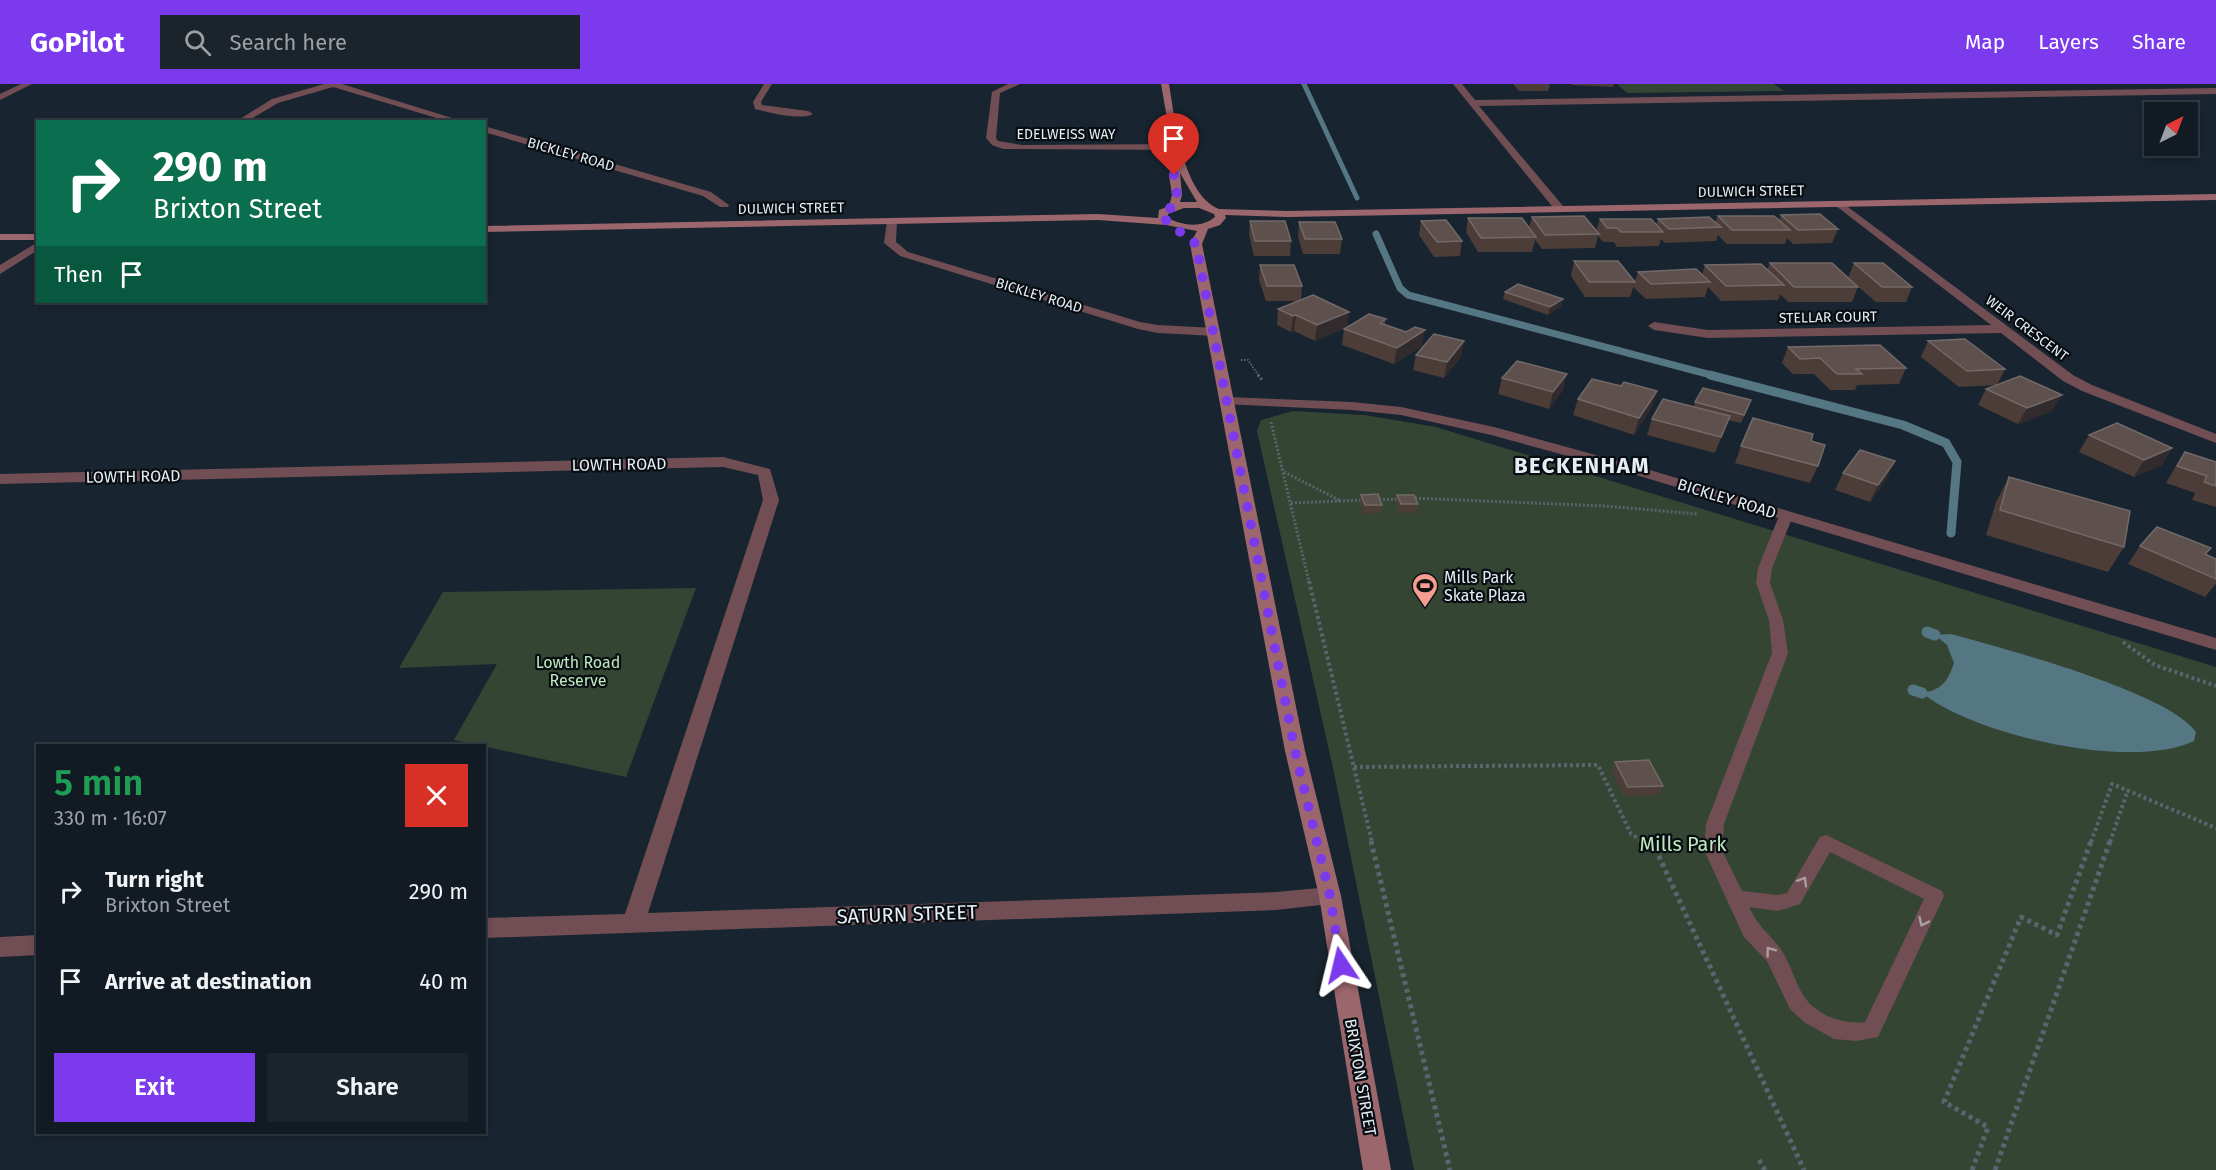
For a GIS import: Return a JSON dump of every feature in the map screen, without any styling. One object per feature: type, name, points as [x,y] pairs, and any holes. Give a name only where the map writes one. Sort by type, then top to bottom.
[{"type":"street","points":[[0,97],[28,84]]},
{"type":"street","points":[[242,120],[275,101],[333,84],[454,120]]},
{"type":"street","points":[[768,84],[757,102],[758,107],[779,112],[808,114]]},
{"type":"street","name":"EDELWEISS WAY","points":[[1016,84],[996,92],[991,138],[995,143],[1022,148],[1176,147]]},
{"type":"street","points":[[1165,84],[1179,158],[1195,194],[1214,213],[1196,244],[1162,215],[1171,208],[1177,195],[1174,175],[1179,158]]},
{"type":"street","points":[[1457,84],[1559,208]]},
{"type":"street","points":[[1473,102],[2216,91]]},
{"type":"street","name":"BICKLEY ROAD","points":[[486,130],[707,194],[724,205]]},
{"type":"street","name":"DULWICH STREET","points":[[1098,218],[1192,205],[1214,213],[1287,214],[2216,197]]},
{"type":"street","name":"WEIR CRESCENT","points":[[1840,204],[2068,378],[2087,388],[2216,439]]},
{"type":"street","name":"DULWICH STREET","points":[[486,229],[1098,218],[1204,227]]},
{"type":"street","name":"BICKLEY ROAD","points":[[892,221],[890,243],[904,254],[1148,327],[1215,332]]},
{"type":"street","points":[[0,237],[36,237]]},
{"type":"street","name":"BRIXTON STREET","points":[[1196,244],[1295,751],[1330,896],[1377,1170]]},
{"type":"street","points":[[0,270],[36,246]]},
{"type":"street","name":"STELLAR COURT","points":[[1654,326],[1708,334],[2004,329]]},
{"type":"street","name":"BICKLEY ROAD","points":[[1228,401],[1329,404],[1438,418],[1494,430],[2216,644]]},
{"type":"street","name":"LOWTH ROAD","points":[[0,479],[723,462],[765,472],[771,500],[634,922]]},
{"type":"street","name":"SATURN STREET","points":[[486,928],[1230,903],[1330,896]]},
{"type":"street","points":[[0,947],[36,945]]},
{"type":"lane","points":[[1735,898],[1778,903],[1793,899],[1826,842],[1935,896],[1871,1030],[1856,1032],[1834,1030],[1810,1016],[1797,1003],[1774,955],[1751,931],[1735,898],[1713,850],[1715,824],[1780,653],[1776,620],[1764,583],[1765,568],[1786,516]]},
{"type":"path","points":[[1248,360],[1264,382]]},
{"type":"path","points":[[1270,415],[1450,1170]]},
{"type":"path","points":[[1283,472],[1342,502]]},
{"type":"path","points":[[1291,503],[1432,497],[1605,506],[1705,515]]},
{"type":"path","points":[[1354,767],[1580,767],[1598,765],[1630,834],[1656,850],[1804,1170]]},
{"type":"path","points":[[1972,1170],[1988,1127],[1944,1102],[2020,917],[2057,935],[2112,784],[2216,828]]},
{"type":"path","points":[[1995,1170],[2128,790]]},
{"type":"path","points":[[1759,1160],[1765,1170]]},
{"type":"green space","points":[[1617,84],[1774,84],[1784,91],[1627,93]]},
{"type":"green space","name":"Mills Park","points":[[1293,411],[1364,415],[1436,427],[2216,667],[2216,1170],[1414,1170],[1333,768],[1257,431],[1261,420]]},
{"type":"green space","name":"Lowth Road Reserve","points":[[696,588],[626,777],[486,747],[486,744],[454,740],[497,664],[399,668],[443,592]]},
{"type":"water","points":[[1951,634],[2044,661],[2120,687],[2180,717],[2196,732],[2194,741],[2166,749],[2132,752],[2094,750],[2014,735],[1946,708],[1922,693],[1935,690],[1949,675],[1954,663],[1947,645],[1935,635]]},
{"type":"building","points":[[1820,214],[1838,229],[1798,230],[1781,215]]},
{"type":"building","points":[[1584,216],[1599,234],[1545,235],[1532,217]]},
{"type":"building","points":[[1718,216],[1774,216],[1790,230],[1732,230]]},
{"type":"building","points":[[1709,217],[1721,227],[1669,229],[1658,219]]},
{"type":"building","points":[[1468,218],[1522,218],[1536,237],[1481,238]]},
{"type":"building","points":[[1600,219],[1651,219],[1663,232],[1621,232],[1617,228],[1607,228]]},
{"type":"building","points":[[1446,220],[1462,241],[1437,242],[1421,221]]},
{"type":"building","points":[[1250,221],[1285,221],[1291,241],[1255,241]]},
{"type":"building","points":[[1299,222],[1335,222],[1342,239],[1305,239]]},
{"type":"building","points":[[1574,261],[1618,261],[1635,282],[1589,282]]},
{"type":"building","points":[[1770,263],[1832,263],[1858,287],[1794,287]]},
{"type":"building","points":[[1854,263],[1883,263],[1912,287],[1882,287]]},
{"type":"building","points":[[1761,264],[1784,285],[1726,286],[1705,265]]},
{"type":"building","points":[[1260,265],[1294,265],[1302,286],[1267,286]]},
{"type":"building","points":[[1696,269],[1710,282],[1651,284],[1638,272]]},
{"type":"building","points":[[1518,284],[1563,299],[1550,307],[1505,292]]},
{"type":"building","points":[[1313,295],[1349,312],[1317,325],[1278,309]]},
{"type":"building","points":[[1369,314],[1386,319],[1380,323],[1406,332],[1415,327],[1425,330],[1397,348],[1344,329]]},
{"type":"building","points":[[1434,334],[1464,341],[1447,362],[1416,355]]},
{"type":"building","points":[[1965,339],[2005,369],[1967,371],[1928,341]]},
{"type":"building","points":[[1880,345],[1906,368],[1856,369],[1862,374],[1837,374],[1820,358],[1800,359],[1788,347]]},
{"type":"building","points":[[1517,361],[1567,374],[1553,392],[1502,378]]},
{"type":"building","points":[[2020,376],[2062,395],[2027,408],[1986,389]]},
{"type":"building","points":[[1592,379],[1621,386],[1624,382],[1657,391],[1639,418],[1578,399]]},
{"type":"building","points":[[1703,388],[1751,400],[1744,415],[1695,402]]},
{"type":"building","points":[[1663,399],[1730,416],[1721,437],[1652,419]]},
{"type":"building","points":[[1753,418],[1813,434],[1811,441],[1825,445],[1818,466],[1741,446]]},
{"type":"building","points":[[2117,423],[2172,448],[2144,460],[2089,435]]},
{"type":"building","points":[[1860,450],[1895,461],[1878,485],[1843,473]]},
{"type":"building","points":[[2185,452],[2216,462],[2216,486],[2204,482],[2207,476],[2177,466]]},
{"type":"building","points":[[2009,477],[2130,511],[2124,547],[2000,510]]},
{"type":"building","points":[[1378,494],[1382,505],[1365,505],[1361,495]]},
{"type":"building","points":[[1397,495],[1414,495],[1418,504],[1401,504]]},
{"type":"building","points":[[2157,527],[2211,548],[2205,554],[2216,559],[2216,579],[2140,546]]},
{"type":"building","points":[[1649,760],[1663,786],[1628,787],[1615,762]]},
{"type":"waterway","points":[[1304,84],[1357,198]]},
{"type":"waterway","points":[[1376,234],[1400,288],[1408,295],[1715,376]]},
{"type":"waterway","points":[[1710,375],[1903,425],[1946,443],[1957,462],[1951,533]]},
{"type":"waterway","points":[[1927,632],[1935,635]]},
{"type":"waterway","points":[[1913,690],[1922,693]]},
{"type":"place","name":"Mills Park Skate Plaza","points":[[1425,609]]},
{"type":"district","name":"BECKENHAM","points":[[1582,465]]},
{"type":"route","points":[[1174,175],[1177,195],[1174,206],[1162,215],[1163,219],[1175,225],[1196,244],[1295,751],[1330,896],[1341,965]]}]
